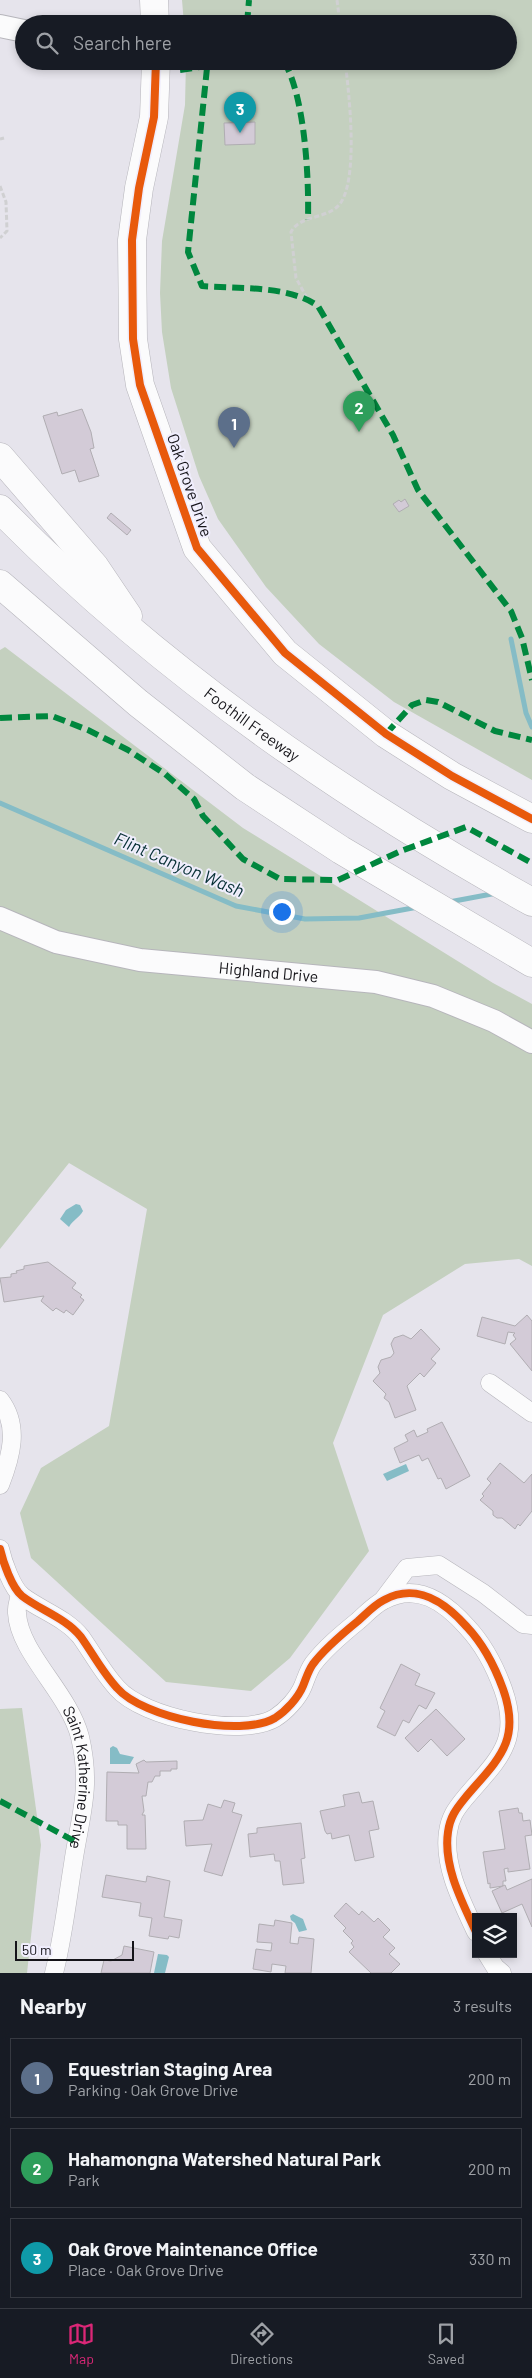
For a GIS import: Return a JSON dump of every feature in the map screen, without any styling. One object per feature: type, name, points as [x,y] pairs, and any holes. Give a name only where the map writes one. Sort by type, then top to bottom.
[{"type":"main road","points":[[154,0],[155,15]]},
{"type":"main road","name":"Oak Grove Drive","points":[[156,70],[154,117],[139,188],[132,240],[133,339],[140,385],[197,548],[284,653],[386,734],[452,776],[523,815]]},
{"type":"main road","points":[[0,457],[95,567],[150,649]]},
{"type":"main road","name":"Foothill Freeway","points":[[0,509],[51,561],[150,649],[346,792],[471,868],[532,902]]},
{"type":"main road","points":[[0,584],[138,703],[245,787]]},
{"type":"main road","points":[[0,607],[126,704],[245,787],[342,850],[532,963]]},
{"type":"street","points":[[0,26],[15,29]]},
{"type":"street","name":"Highland Drive","points":[[0,918],[56,942],[140,960],[376,982],[433,996],[494,1021],[532,1042]]},
{"type":"street","points":[[490,1383],[532,1413]]},
{"type":"street","points":[[0,1400],[8,1410],[13,1430],[11,1449],[0,1485]]},
{"type":"street","points":[[0,1549],[3,1563],[20,1594],[58,1618],[78,1634],[117,1689],[137,1705],[165,1716],[236,1727],[259,1724],[275,1718],[289,1706],[302,1690],[311,1666],[329,1646],[383,1600],[407,1568],[439,1566],[483,1593],[523,1624],[532,1625]]},
{"type":"street","points":[[383,1600],[404,1592],[422,1593],[442,1604],[468,1628],[487,1654],[509,1706],[510,1727],[507,1743],[493,1764],[452,1814],[448,1833],[448,1858],[456,1887],[472,1923]]},
{"type":"street","name":"Saint Katherine Drive","points":[[20,1594],[16,1612],[21,1631],[28,1648],[60,1693],[71,1713],[79,1734],[85,1764],[85,1803],[76,1842],[54,1973]]},
{"type":"street","points":[[489,1958],[495,1967],[502,1973]]},
{"type":"path","points":[[337,0],[339,15]]},
{"type":"path","points":[[307,298],[296,278],[291,236],[293,229],[302,222],[325,215],[336,208],[347,191],[350,164],[349,89],[346,70]]},
{"type":"path","points":[[0,140],[4,138]]},
{"type":"path","points":[[0,186],[6,202],[7,231],[0,238]]},
{"type":"green space","points":[[182,0],[532,0],[532,780],[394,702],[319,644],[266,587],[218,519],[199,476],[171,388],[162,332],[160,293],[162,241],[185,105],[186,70],[517,70],[517,15],[183,15]]},
{"type":"green space","points":[[5,647],[243,828],[493,983],[532,1004],[532,1266],[519,1259],[465,1264],[383,1315],[333,1443],[369,1551],[290,1658],[251,1691],[166,1682],[31,1558],[20,1513],[41,1468],[109,1426],[147,1209],[69,1163],[0,1249],[0,650]]},
{"type":"green space","points":[[22,1708],[41,1845],[27,1973],[0,1973],[0,1709]]},
{"type":"water","points":[[76,1204],[80,1205],[83,1211],[69,1227],[60,1219],[66,1210]]},
{"type":"water","points":[[406,1464],[409,1471],[387,1481],[383,1474]]},
{"type":"water","points":[[113,1746],[117,1748],[120,1754],[134,1757],[130,1764],[110,1764],[110,1748]]},
{"type":"water","points":[[293,1914],[303,1919],[307,1930],[299,1932],[295,1923],[291,1920],[290,1916]]},
{"type":"water","points":[[158,1954],[169,1957],[165,1973],[154,1973]]},
{"type":"building","points":[[255,122],[255,144],[225,145],[224,123]]},
{"type":"building","points":[[82,409],[91,432],[94,448],[90,449],[99,476],[79,482],[75,470],[62,474],[43,416],[57,412],[58,416]]},
{"type":"building","points":[[405,499],[409,506],[399,512],[393,504]]},
{"type":"building","points":[[111,513],[131,530],[127,535],[107,518]]},
{"type":"building","points":[[48,1262],[76,1283],[72,1288],[82,1295],[80,1297],[84,1300],[73,1315],[66,1310],[64,1313],[56,1308],[53,1311],[41,1301],[44,1296],[4,1302],[0,1278],[11,1277],[11,1274],[24,1269],[24,1266]]},
{"type":"building","points":[[527,1315],[532,1321],[532,1371],[510,1344],[516,1339],[513,1335],[515,1333],[508,1332],[505,1344],[477,1336],[482,1317],[515,1326]]},
{"type":"building","points":[[421,1329],[440,1349],[431,1359],[436,1363],[424,1377],[420,1373],[407,1386],[416,1410],[395,1418],[389,1402],[384,1398],[386,1394],[373,1381],[380,1373],[378,1367],[381,1360],[391,1357],[394,1353],[391,1344],[394,1338],[403,1335],[411,1339]]},
{"type":"building","points":[[442,1422],[470,1476],[446,1489],[441,1478],[438,1479],[428,1458],[422,1461],[419,1455],[400,1463],[394,1448],[408,1441],[405,1435],[414,1430],[417,1437],[428,1432],[427,1429]]},
{"type":"building","points":[[500,1463],[524,1483],[532,1474],[532,1511],[520,1526],[518,1524],[515,1529],[502,1518],[497,1518],[493,1515],[493,1511],[480,1500],[484,1496],[482,1494],[491,1483],[487,1479]]},
{"type":"building","points":[[401,1664],[420,1674],[415,1685],[435,1693],[426,1709],[419,1705],[409,1723],[403,1720],[395,1736],[377,1727],[385,1711],[380,1708]]},
{"type":"building","points":[[436,1709],[465,1739],[447,1756],[431,1739],[418,1752],[405,1738]]},
{"type":"building","points":[[144,1760],[146,1762],[177,1761],[177,1769],[160,1771],[160,1776],[155,1776],[152,1782],[148,1782],[146,1796],[142,1796],[144,1811],[142,1815],[145,1815],[146,1849],[127,1849],[127,1825],[118,1825],[118,1821],[106,1821],[107,1772],[139,1773],[136,1764]]},
{"type":"building","points":[[359,1792],[362,1803],[373,1801],[379,1829],[369,1831],[374,1857],[355,1861],[349,1835],[332,1839],[331,1833],[327,1834],[325,1831],[320,1811],[345,1806],[343,1795]]},
{"type":"building","points":[[224,1800],[235,1803],[232,1812],[242,1815],[222,1876],[204,1871],[212,1844],[186,1846],[184,1821],[203,1820],[208,1804],[221,1808]]},
{"type":"building","points":[[518,1808],[519,1813],[522,1813],[523,1821],[530,1820],[532,1835],[525,1836],[530,1869],[508,1872],[508,1868],[504,1869],[506,1881],[503,1881],[503,1886],[490,1888],[483,1852],[505,1849],[499,1811]]},
{"type":"building","points":[[301,1823],[305,1858],[301,1859],[304,1883],[283,1885],[280,1861],[275,1861],[274,1854],[250,1857],[248,1834],[257,1833],[257,1828]]},
{"type":"building","points":[[106,1875],[146,1882],[147,1876],[170,1881],[164,1917],[182,1920],[179,1938],[169,1936],[168,1939],[149,1936],[152,1918],[139,1916],[141,1903],[102,1897]]},
{"type":"building","points":[[532,1879],[532,1927],[522,1904],[502,1913],[492,1891],[505,1885],[507,1890]]},
{"type":"building","points":[[346,1903],[359,1915],[362,1911],[374,1922],[378,1918],[390,1930],[383,1937],[395,1948],[389,1954],[400,1964],[391,1973],[371,1973],[349,1952],[354,1947],[351,1943],[353,1941],[343,1931],[346,1928],[334,1916]]},
{"type":"building","points":[[275,1920],[292,1923],[290,1943],[298,1944],[299,1937],[314,1939],[311,1973],[285,1973],[286,1966],[272,1964],[271,1972],[253,1969],[256,1949],[271,1951],[272,1943],[257,1942],[259,1924],[274,1926]]},
{"type":"building","points":[[124,1946],[154,1952],[150,1973],[101,1973],[104,1960],[111,1961],[122,1955]]},
{"type":"waterway","points":[[511,639],[526,713],[532,727]]},
{"type":"waterway","name":"Flint Canyon Wash","points":[[0,803],[236,906],[305,919],[359,918],[418,907]]},
{"type":"waterway","name":"Flint Canyon Wash","points":[[449,902],[497,893]]},
{"type":"marked path","points":[[248,15],[249,0]]},
{"type":"marked path","points":[[207,70],[188,252],[202,286],[278,291],[306,299],[318,306],[393,435],[418,490],[511,611],[522,638],[532,680]]},
{"type":"marked path","points":[[288,70],[297,95],[304,138],[308,182],[308,220]]},
{"type":"marked path","points":[[386,734],[412,705],[426,700],[438,702],[495,731],[532,740]]},
{"type":"marked path","points":[[0,718],[52,716],[88,730],[128,750],[165,774],[194,799],[203,816],[243,859],[280,879],[338,880],[401,851],[466,827],[532,863]]},
{"type":"marked path","points":[[0,1801],[76,1842]]},
{"type":"cycle path","points":[[156,70],[154,117],[139,188],[132,240],[133,339],[140,385],[197,548],[285,653],[386,734],[452,776],[532,819]]},
{"type":"cycle path","points":[[0,1549],[8,1574],[18,1592],[75,1630],[117,1688],[130,1699],[148,1708],[193,1722],[240,1726],[260,1724],[275,1718],[298,1695],[308,1672],[323,1652],[384,1600],[396,1595],[419,1594],[430,1597],[449,1610],[473,1634],[492,1664],[503,1689],[510,1723],[508,1737],[503,1749],[496,1761],[456,1810],[450,1822],[448,1832],[447,1845],[451,1871],[472,1923]]},
{"type":"place","name":"Oak Grove Maintenance Office","points":[[240,133]]},
{"type":"place","name":"Hahamongna Watershed Natural Park","points":[[359,432]]},
{"type":"place","name":"Equestrian Staging Area","points":[[234,448]]}]
